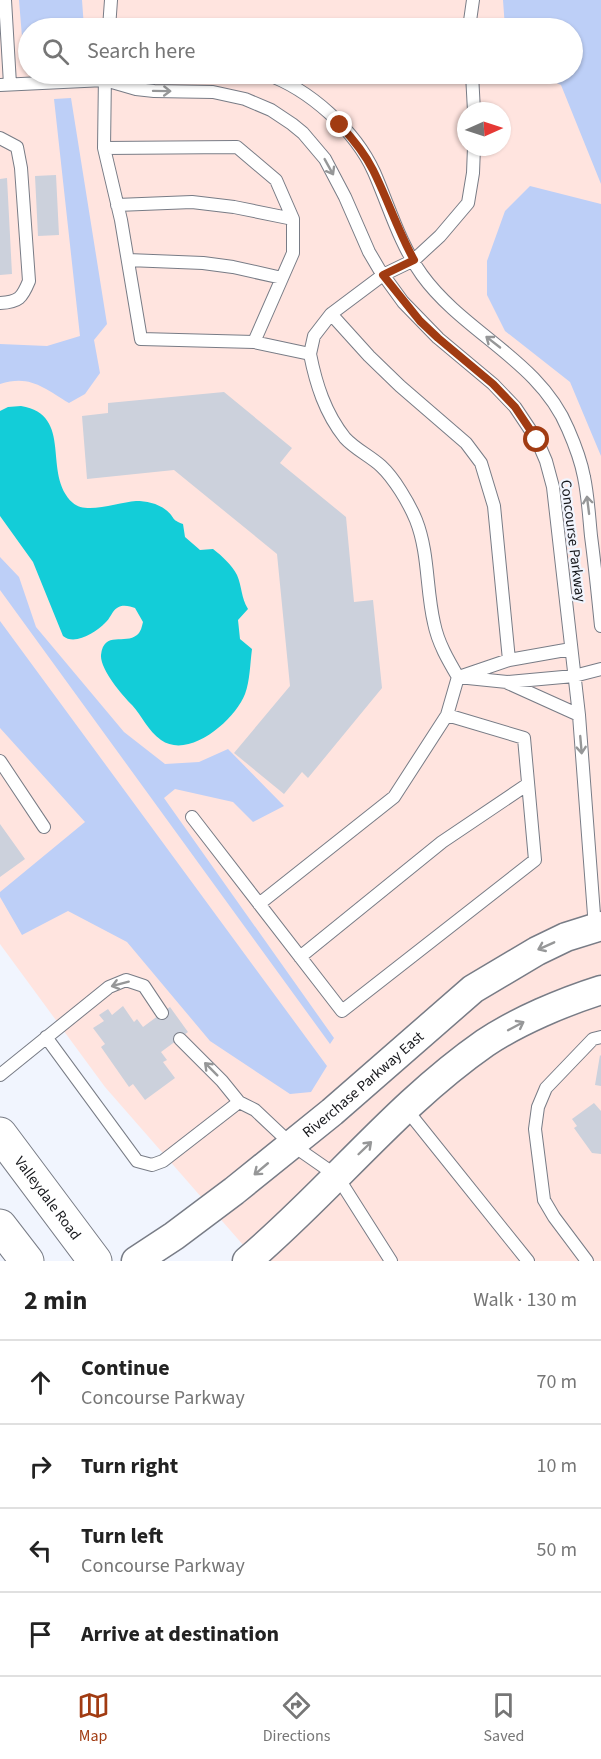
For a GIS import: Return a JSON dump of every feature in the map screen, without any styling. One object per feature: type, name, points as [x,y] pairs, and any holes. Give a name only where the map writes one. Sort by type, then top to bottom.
[{"type":"main road","name":"Valleydale Road","points":[[0,1134],[95,1261]]},
{"type":"main road","points":[[0,1226],[27,1261]]},
{"type":"street","name":"Riverchase Parkway East","points":[[136,1261],[234,1191],[332,1112],[473,988],[537,951],[566,938],[599,930]]},
{"type":"street","points":[[248,1261],[406,1108],[449,1070],[487,1042],[517,1025],[601,990]]},
{"type":"lane","points":[[5,0],[5,84]]},
{"type":"lane","points":[[110,18],[111,0]]},
{"type":"lane","points":[[470,18],[472,0]]},
{"type":"lane","points":[[105,84],[104,148],[128,260],[141,339],[254,342],[310,354]]},
{"type":"lane","name":"Concourse Parkway","points":[[125,84],[154,91],[213,92],[245,99],[271,110],[303,133],[325,159],[345,197],[369,252],[383,275],[420,321],[493,384],[515,407],[537,440],[553,487],[579,715],[593,890],[599,930]]},
{"type":"lane","name":"Concourse Parkway","points":[[291,84],[318,103],[354,140],[373,169],[404,241],[422,275],[459,316],[512,357],[542,388],[567,427],[585,478],[601,626]]},
{"type":"lane","points":[[473,84],[474,102]]},
{"type":"lane","points":[[0,138],[17,147],[21,168],[29,281],[23,296],[11,303],[0,303]]},
{"type":"lane","points":[[104,148],[237,147],[276,180],[293,219],[292,253],[254,342]]},
{"type":"lane","points":[[259,904],[394,797],[447,715],[458,677],[443,651],[434,625],[428,591],[426,556],[416,519],[397,486],[382,467],[346,439],[330,415],[316,384],[310,354],[314,336],[331,314],[383,275],[414,260],[440,236],[468,203],[474,173],[474,156]]},
{"type":"lane","points":[[117,205],[192,202],[234,207],[293,219]]},
{"type":"lane","points":[[128,260],[203,263],[282,278]]},
{"type":"lane","points":[[331,314],[400,386],[466,443],[481,463],[494,506],[509,660]]},
{"type":"lane","points":[[458,677],[509,660],[571,649]]},
{"type":"lane","points":[[458,677],[507,682],[574,676],[601,669]]},
{"type":"lane","points":[[507,682],[579,715]]},
{"type":"lane","points":[[192,817],[342,1011],[535,860],[524,738],[447,715]]},
{"type":"lane","points":[[0,760],[44,827]]},
{"type":"lane","points":[[300,957],[442,842],[528,784]]},
{"type":"lane","points":[[0,1075],[109,987],[126,980],[144,986],[162,1013]]},
{"type":"lane","points":[[46,1037],[137,1161],[152,1165],[163,1161],[239,1102]]},
{"type":"lane","points":[[587,1261],[544,1200],[535,1129],[538,1107],[546,1088],[593,1039],[601,1037]]},
{"type":"lane","points":[[180,1039],[222,1081],[239,1102],[255,1110],[291,1144],[337,1176],[392,1261]]},
{"type":"lane","points":[[406,1108],[528,1261]]},
{"type":"shaded area","points":[[0,0],[601,0],[601,1261],[257,1261],[105,1087],[0,944]]},
{"type":"shaded area","points":[[19,0],[82,0],[83,18],[20,18]]},
{"type":"shaded area","points":[[503,0],[601,0],[601,184],[559,84],[583,84],[583,18],[504,18]]},
{"type":"shaded area","points":[[71,98],[107,324],[94,340],[100,373],[85,394],[69,403],[36,384],[11,381],[0,384],[0,344],[47,346],[80,336],[54,99]]},
{"type":"shaded area","points":[[530,186],[601,204],[601,456],[570,382],[505,331],[487,295],[487,261],[505,211]]},
{"type":"shaded area","points":[[0,557],[19,577],[36,627],[124,732],[165,764],[199,762],[228,749],[284,806],[253,822],[233,802],[175,789],[164,798],[334,1038],[330,1044],[0,590]]},
{"type":"shaded area","points":[[0,621],[327,1066],[311,1092],[290,1094],[210,1041],[127,942],[68,911],[22,935],[0,897],[0,892],[85,822],[0,728]]},
{"type":"water","points":[[21,406],[37,412],[47,421],[53,433],[59,477],[64,491],[73,503],[86,508],[136,501],[159,506],[183,524],[185,537],[200,550],[213,549],[235,571],[248,609],[238,620],[240,639],[252,649],[249,678],[240,704],[232,715],[210,734],[185,745],[172,745],[161,740],[149,728],[108,674],[102,661],[103,647],[111,640],[132,638],[138,634],[143,622],[135,608],[126,606],[115,609],[101,627],[85,637],[68,639],[63,636],[33,562],[0,516],[0,411],[8,407]]},
{"type":"building","points":[[56,175],[59,235],[38,236],[35,176]]},
{"type":"building","points":[[7,178],[12,274],[0,275],[0,179]]},
{"type":"building","points":[[224,392],[292,448],[280,463],[346,517],[354,602],[373,600],[382,688],[308,778],[302,772],[284,794],[234,753],[290,686],[277,554],[174,470],[87,479],[82,416],[108,413],[108,403]]},
{"type":"building","points":[[0,824],[25,859],[0,877]]},
{"type":"building","points":[[123,1006],[134,1022],[137,1019],[143,1027],[170,1007],[188,1032],[161,1052],[167,1060],[163,1062],[175,1078],[145,1100],[133,1084],[129,1087],[101,1047],[105,1044],[93,1028],[104,1021],[99,1015],[108,1009],[112,1015]]},
{"type":"building","points":[[601,1056],[601,1086],[595,1085]]},
{"type":"building","points":[[594,1103],[601,1111],[601,1154],[592,1153],[574,1128],[577,1126],[572,1119]]},
{"type":"route","points":[[340,125],[354,140],[373,169],[414,260],[383,275],[420,321],[493,384],[515,407],[537,440]]}]
